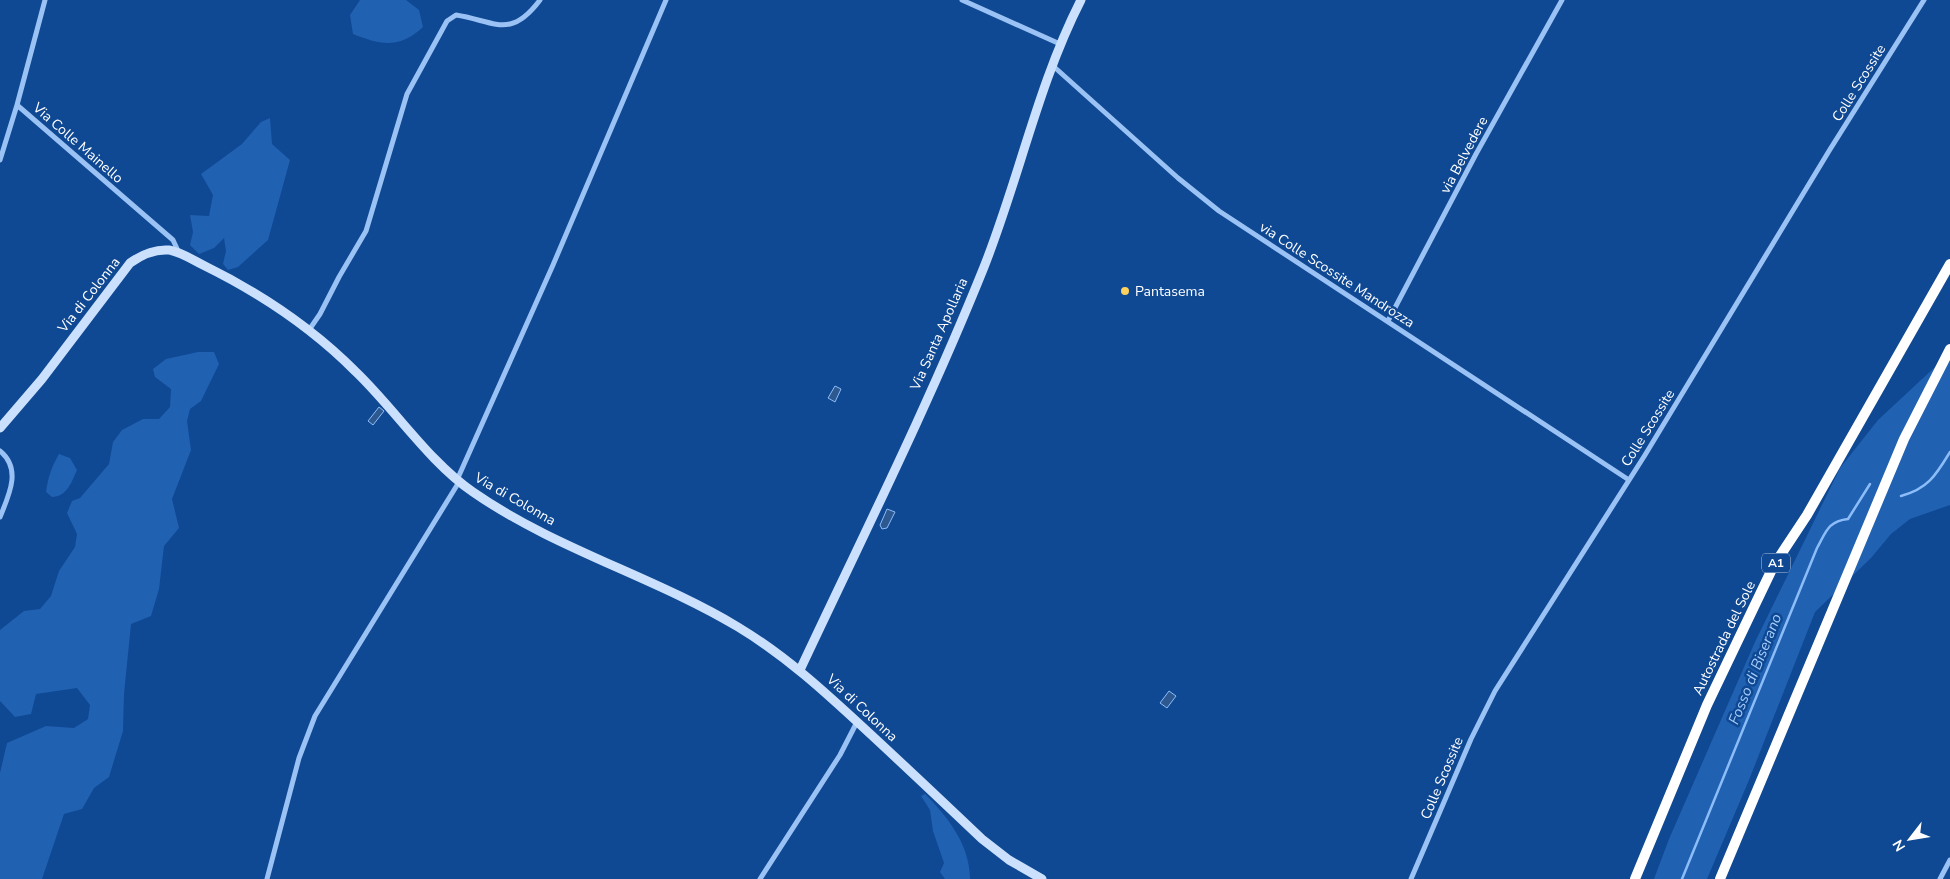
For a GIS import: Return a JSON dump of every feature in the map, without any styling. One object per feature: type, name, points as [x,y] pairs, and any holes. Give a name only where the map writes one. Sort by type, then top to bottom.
[{"type":"highway","name":"Autostrada del Sole","points":[[1635,879],[1707,706],[1774,565],[1807,515],[1950,264]]},
{"type":"highway","points":[[1720,879],[1900,448],[1950,349]]},
{"type":"street","name":"Via Colle Mainello","points":[[45,0],[17,105],[173,240],[179,253]]},
{"type":"street","points":[[309,330],[320,314],[368,226],[407,94],[447,21],[456,15],[504,26],[511,25],[526,16],[540,0]]},
{"type":"street","points":[[267,879],[299,758],[314,716],[458,481],[666,0]]},
{"type":"street","points":[[962,0],[1060,44]]},
{"type":"street","name":"Via Santa Apollaria","points":[[800,670],[903,449],[981,273],[1052,65],[1081,0]]},
{"type":"street","name":"via Belvedere","points":[[1388,322],[1476,154],[1562,0]]},
{"type":"street","name":"Colle Scossite","points":[[1411,879],[1463,755],[1487,707],[1924,0]]},
{"type":"street","name":"via Colle Scossite Mandrozza","points":[[1052,65],[1178,178],[1219,211],[1629,480]]},
{"type":"street","points":[[0,160],[17,105]]},
{"type":"street","name":"Via di Colonna","points":[[0,428],[42,380],[130,263],[142,255],[157,251],[168,250],[179,253],[235,282],[309,330],[363,378],[458,481],[481,498],[528,525],[701,606],[741,629],[800,670],[982,839],[1009,860],[1042,879]]},
{"type":"street","points":[[0,451],[8,459],[13,476],[10,493],[0,517]]},
{"type":"street","points":[[760,879],[840,755],[857,722]]},
{"type":"street","points":[[1940,879],[1950,860]]},
{"type":"shaded area","points":[[360,0],[406,0],[419,10],[423,27],[406,39],[390,43],[372,41],[353,34],[350,15]]},
{"type":"shaded area","points":[[270,118],[272,144],[290,160],[268,240],[238,267],[228,270],[223,264],[226,251],[224,238],[214,248],[199,254],[190,245],[193,232],[190,215],[209,216],[213,195],[201,174],[242,144],[261,122]]},
{"type":"shaded area","points":[[198,352],[214,352],[219,364],[201,401],[190,409],[187,421],[191,450],[172,499],[179,528],[164,546],[159,589],[151,616],[131,624],[124,694],[123,731],[109,777],[94,788],[82,809],[64,814],[42,879],[0,879],[0,773],[7,743],[46,726],[74,728],[88,719],[90,705],[77,688],[36,694],[31,714],[15,717],[0,701],[0,630],[24,611],[40,609],[51,596],[59,571],[75,547],[77,534],[67,513],[72,501],[80,498],[109,464],[113,442],[122,430],[143,419],[159,419],[170,407],[171,389],[155,377],[153,369],[166,359]]},
{"type":"shaded area","points":[[1950,353],[1950,505],[1910,519],[1891,534],[1871,558],[1815,612],[1749,780],[1707,879],[1654,879],[1669,839],[1755,642],[1840,468],[1878,420]]},
{"type":"shaded area","points":[[835,386],[841,389],[835,402],[828,398]]},
{"type":"shaded area","points":[[379,407],[384,411],[373,425],[368,421]]},
{"type":"shaded area","points":[[59,454],[70,458],[77,470],[65,491],[52,497],[46,492],[54,463]]},
{"type":"shaded area","points":[[887,509],[895,512],[887,528],[882,529],[880,525]]},
{"type":"shaded area","points":[[1169,691],[1176,696],[1167,708],[1160,703]]},
{"type":"shaded area","points":[[925,794],[942,812],[962,843],[969,867],[970,879],[945,879],[940,872],[944,863],[933,831],[930,810],[921,796]]},
{"type":"waterway","name":"Fosso di Biserano","points":[[1901,496],[1925,485],[1940,468],[1950,452]]},
{"type":"waterway","name":"Fosso di Biserano","points":[[1682,879],[1817,548],[1828,528],[1836,522],[1848,519],[1870,484]]},
{"type":"place","name":"Pantasema","points":[[1125,291]]}]
